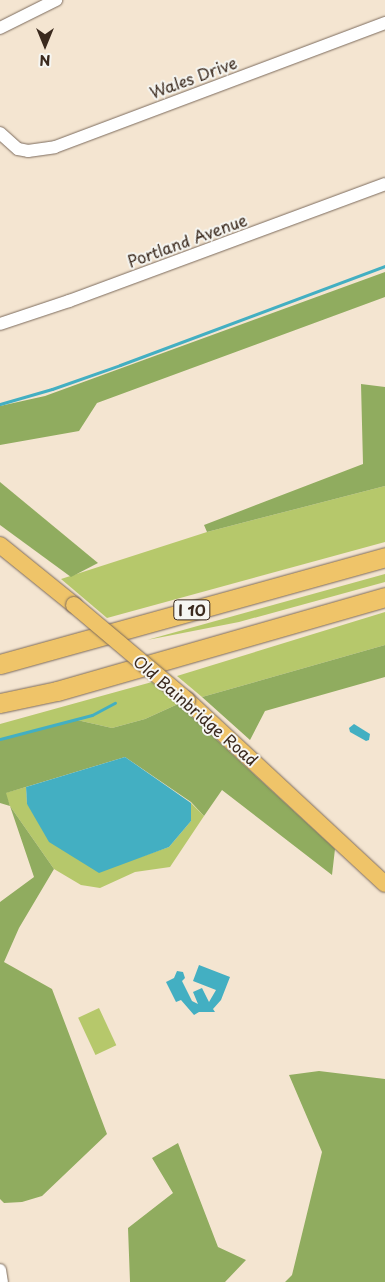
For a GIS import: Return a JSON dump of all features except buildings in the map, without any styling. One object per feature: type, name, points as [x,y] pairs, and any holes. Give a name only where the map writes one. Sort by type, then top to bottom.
[{"type":"highway","name":"I 10","points":[[0,664],[385,557]]},
{"type":"highway","name":"I 10","points":[[0,703],[57,691],[385,597]]},
{"type":"highway","points":[[0,716],[30,707],[57,691]]},
{"type":"main road","name":"Old Bainbridge Road","points":[[0,545],[187,700],[385,884]]},
{"type":"street","points":[[0,28],[56,0]]},
{"type":"street","name":"Wales Drive","points":[[0,133],[11,144],[28,151],[55,146],[385,23]]},
{"type":"street","name":"Portland Avenue","points":[[0,324],[69,301],[385,184]]},
{"type":"street","points":[[0,1270],[2,1282]]},
{"type":"green space","points":[[385,272],[385,297],[97,403],[79,431],[0,445],[0,406],[45,396]]},
{"type":"green space","points":[[361,384],[385,387],[385,486],[207,532],[204,525],[363,464]]},
{"type":"green space","points":[[0,482],[98,563],[71,577],[0,525]]},
{"type":"green space","points":[[385,486],[385,542],[107,618],[61,579],[207,532]]},
{"type":"green space","points":[[385,574],[385,582],[239,622],[147,640]]},
{"type":"green space","points":[[385,612],[385,645],[202,697],[177,676]]},
{"type":"green space","points":[[385,645],[385,677],[265,711],[250,740],[202,697]]},
{"type":"green space","points":[[152,682],[178,704],[145,719],[112,728],[77,720],[0,739],[0,724]]},
{"type":"green space","points":[[178,704],[335,849],[332,875],[222,790],[204,816],[191,802],[125,757],[6,793],[10,806],[0,803],[0,739],[77,720],[112,728],[145,719]]},
{"type":"green space","points":[[26,787],[27,804],[126,862],[169,847],[191,821],[191,803],[204,816],[170,867],[135,872],[100,888],[81,885],[54,869],[10,806],[5,793]]},
{"type":"green space","points":[[10,806],[54,869],[19,928],[4,962],[52,989],[107,1134],[42,1196],[22,1202],[4,1203],[0,1199],[0,902],[34,877]]},
{"type":"green space","points":[[99,1008],[116,1045],[95,1055],[78,1018]]},
{"type":"green space","points":[[319,1071],[385,1079],[385,1282],[285,1282],[292,1275],[322,1152],[289,1075]]},
{"type":"green space","points":[[178,1143],[218,1247],[246,1260],[225,1282],[130,1282],[128,1228],[173,1193],[152,1158]]},
{"type":"water","points":[[354,724],[370,734],[369,740],[366,741],[350,732],[349,728]]},
{"type":"water","points":[[125,757],[191,803],[191,821],[169,847],[99,873],[49,842],[27,804],[26,787]]},
{"type":"water","points":[[199,965],[230,977],[221,1000],[213,1009],[215,1012],[199,1012],[194,1015],[181,1000],[176,1002],[166,982],[174,978],[177,971],[183,972],[185,978],[182,981],[192,1001],[198,1004],[193,992],[202,988],[209,1002],[216,990],[193,981]]},
{"type":"waterway","points":[[0,404],[52,389],[120,365],[385,266]]},
{"type":"waterway","points":[[0,739],[92,715],[115,703]]}]
